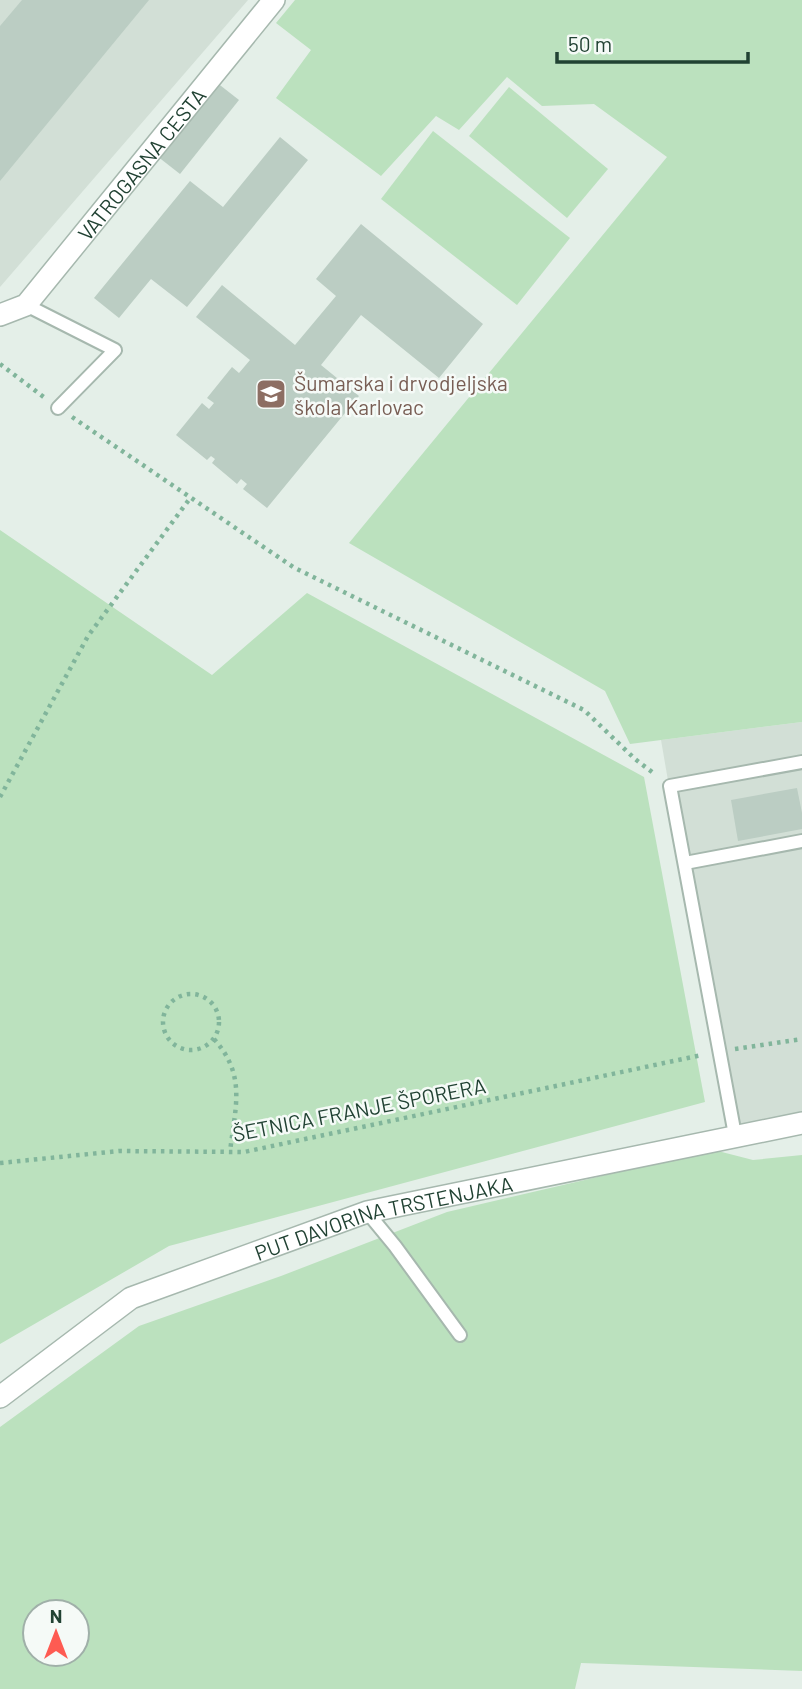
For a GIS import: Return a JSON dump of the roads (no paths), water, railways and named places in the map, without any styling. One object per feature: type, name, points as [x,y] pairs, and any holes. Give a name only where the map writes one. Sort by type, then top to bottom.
[{"type":"street","name":"VATROGASNA CESTA","points":[[0,315],[26,305],[274,0]]},
{"type":"street","name":"PUT DAVORINA TRSTENJAKA","points":[[0,1397],[131,1298],[366,1212],[802,1122]]},
{"type":"lane","points":[[26,305],[115,350],[58,408]]},
{"type":"lane","points":[[735,1135],[670,786],[802,762]]},
{"type":"lane","points":[[685,863],[802,841]]},
{"type":"lane","points":[[366,1212],[395,1245],[460,1335]]},
{"type":"place","name":"Šumarska i drvodjeljska škola Karlovac","points":[[271,394]]}]
